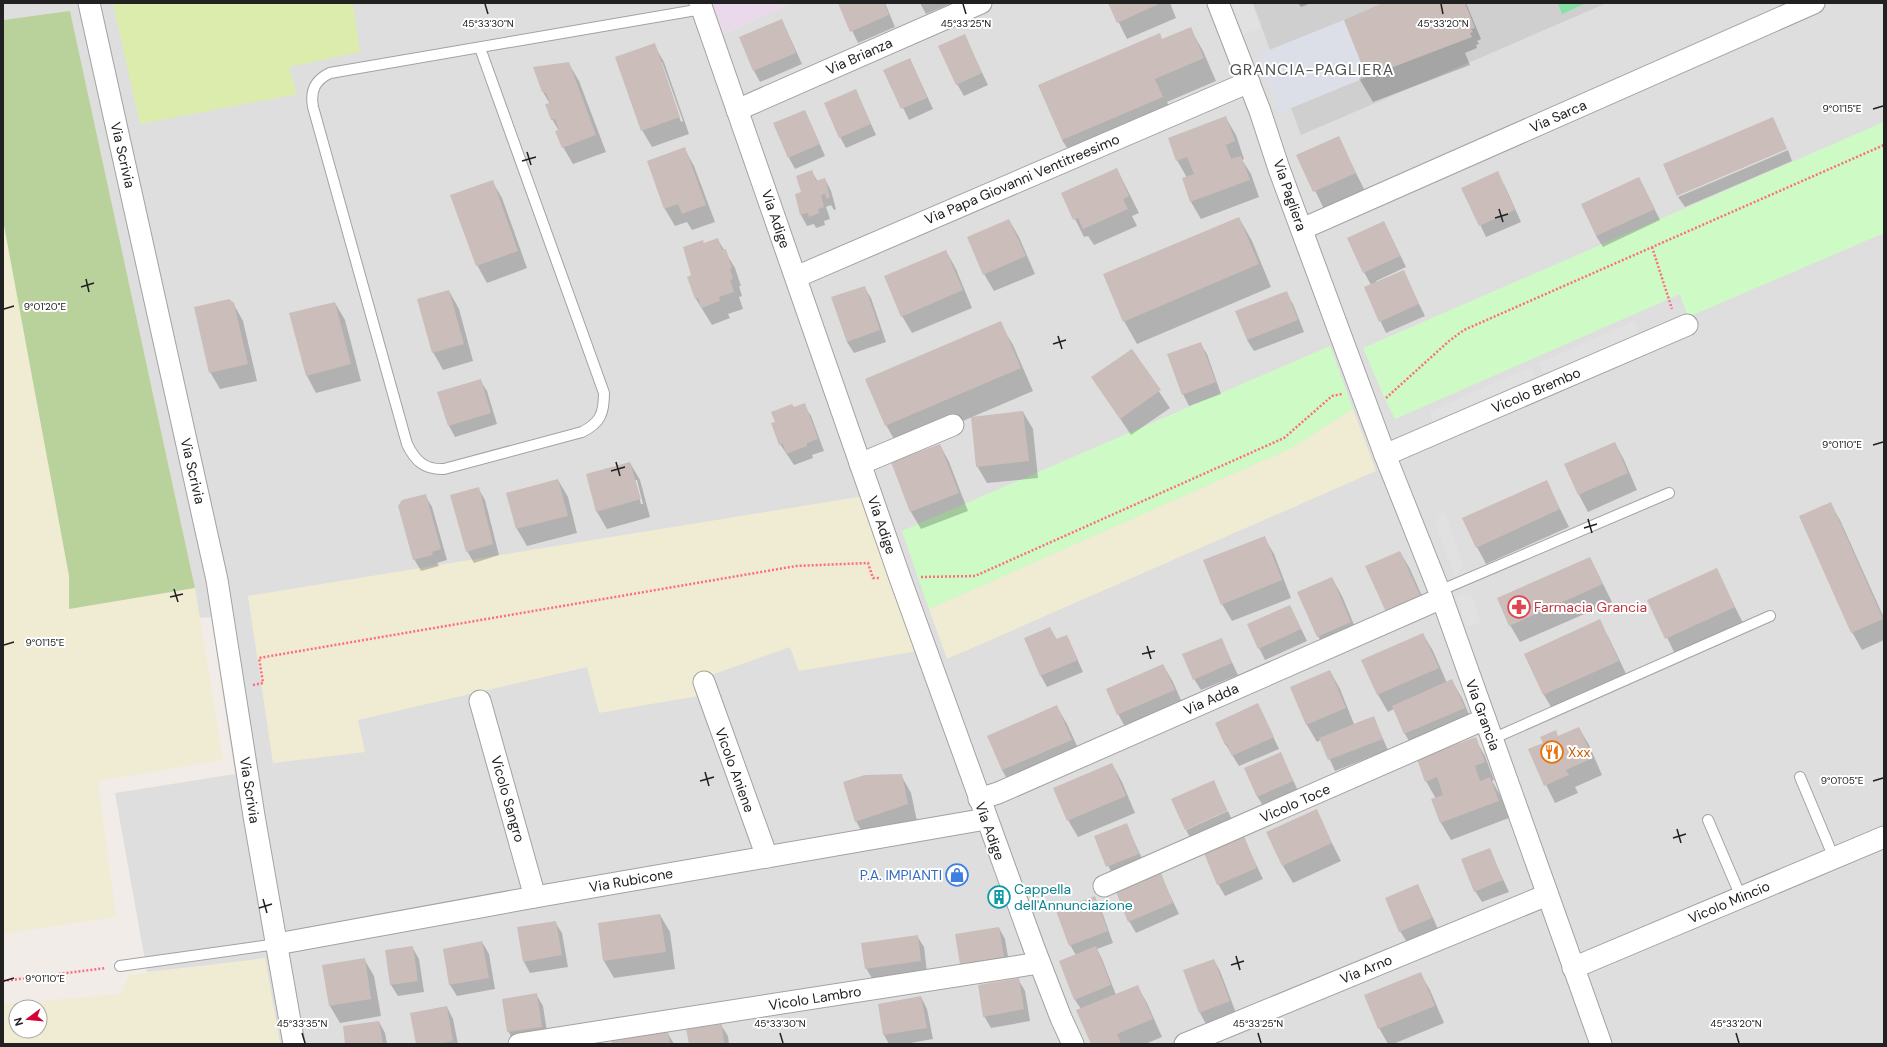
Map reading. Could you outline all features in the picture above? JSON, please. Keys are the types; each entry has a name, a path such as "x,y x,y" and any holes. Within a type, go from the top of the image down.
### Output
{"street":[{"name":"Via Scrivia","path":"89,3 217,580 254,816 294,1044"},
{"name":"Via Brianza","path":"737,110 981,3"},
{"name":"Via Pagliera","path":"1218,3 1249,82 1302,229 1353,390"},
{"name":"Via Sarca","path":"1302,229 1814,3"},
{"name":"Via Adige","path":"701,6 860,464 979,800 1061,1018 1073,1044"},
{"name":"Via Papa Giovanni Ventitreesimo","path":"796,277 1249,82"},
{"name":"Vicolo Brembo","path":"1385,455 1683,327"},
{"name":"Via Grancia","path":"1353,390 1385,455 1440,594 1601,1044"},
{"path":"860,464 953,425"},
{"name":"Via Adda","path":"979,800 1006,790 1440,594"},
{"name":"Vicolo Aniene","path":"704,682 767,857"},
{"name":"Vicolo Sangro","path":"480,701 535,897"},
{"name":"Vicolo Toce","path":"1104,886 1485,719"},
{"name":"Via Rubicone","path":"277,944 535,897 986,819"},
{"name":"Vicolo Mincio","path":"1574,968 1884,837"},
{"name":"Via Arno","path":"1186,1044 1547,895"},
{"name":"Vicolo Lambro","path":"519,1044 1040,963"}],"lane":[{"path":"480,48 604,393 603,412 599,420 593,426 582,432 444,469 433,470 425,467 417,461 407,444 313,107 312,90 322,77 330,73 480,48 701,6"},
{"path":"1440,594 1669,493"},
{"path":"1492,739 1770,616"},
{"path":"1800,776 1834,858"},
{"path":"1708,820 1741,897"},
{"path":"120,966 277,944"}],"path":[{"path":"1385,399 1449,341 1464,330 1884,145"},
{"path":"1652,247 1683,327"},
{"path":"916,577 975,576 1284,438 1332,396 1353,390"},
{"path":"251,685 262,683 259,658 796,566 868,563 874,578 884,578"},
{"path":"3,982 120,966"}],"shaded area":[{"path":"3,3 697,3 1071,1044 280,1044 265,959 147,972 115,793 235,774 211,617 199,618 195,588 70,12 3,20"},
{"path":"704,3 791,3 716,37"},
{"path":"791,3 1215,3 1597,1044 1076,1044 716,37"},
{"path":"1224,3 1884,3 1884,1044 1605,1044"},
{"path":"1232,3 1251,3 1261,28 1243,34"},
{"path":"1253,3 1607,3 1301,135 1291,108 1359,80 1344,20 1270,50"},
{"path":"1344,20 1364,70 1359,80 1279,113 1257,55"},
{"path":"3,220 69,576 69,609 195,588 223,760 98,781 116,917 3,934"},
{"path":"1634,321 1640,335 1546,377 1539,363"},
{"path":"1531,367 1537,380 1435,425 1429,412"},
{"path":"1353,409 1376,471 947,659 929,609 1289,449"},
{"path":"864,496 918,651 799,671 790,647 694,681 698,696 599,713 587,667 358,720 365,752 273,763 248,596"},
{"path":"1444,510 1463,566 1455,577 1435,523"},
{"path":"1470,592 1481,622 1467,627 1456,597"},
{"path":"265,958 280,1044 3,1044 3,1004 8,1004 8,1039 48,1039 48,1000 121,994 129,975"}],"green space":[{"path":"113,3 353,3 360,52 289,67 297,94 140,124"},
{"path":"1558,3 1586,3 1562,14"},
{"path":"70,11 195,588 69,609 69,576 3,220 3,20"},
{"path":"1884,122 1884,233 1688,317 1680,294 1395,419 1363,348"},
{"path":"1330,346 1353,409 1289,449 929,609 902,531"}],"building":[{"path":"838,3 884,3 889,15 850,32"},
{"path":"1108,3 1161,3 1117,23"},
{"path":"1383,3 1465,3 1475,28 1471,29 1473,32 1470,33 1472,37 1359,80 1364,70 1344,20"},
{"path":"782,19 796,53 753,71 739,37"},
{"path":"1191,27 1204,58 1155,79 1163,97 1062,140 1038,85 1160,33 1162,39"},
{"path":"965,34 982,73 956,85 938,46"},
{"path":"655,43 680,117 641,131 615,57"},
{"path":"910,58 927,98 901,109 883,70"},
{"path":"569,62 596,135 562,148 555,131 559,130 555,119 551,120 545,104 550,103 546,93 542,92 533,67"},
{"path":"856,89 871,124 839,138 824,103"},
{"path":"805,110 820,144 788,158 773,123"},
{"path":"1226,116 1235,141 1226,145 1231,159 1241,156 1250,180 1190,202 1182,178 1194,174 1187,157 1176,161 1168,138"},
{"path":"1773,117 1787,149 1677,196 1663,164"},
{"path":"1339,136 1356,173 1313,192 1296,155"},
{"path":"685,147 706,205 682,214 678,204 664,209 647,161"},
{"path":"1117,168 1129,196 1123,199 1128,209 1083,229 1078,218 1073,220 1061,193"},
{"path":"812,170 816,181 825,178 830,197 826,199 825,194 821,195 824,207 818,209 819,213 809,217 808,213 800,215 795,194 801,192 796,176"},
{"path":"1498,171 1515,210 1479,226 1461,188"},
{"path":"1639,177 1655,209 1596,236 1581,204"},
{"path":"493,180 518,251 476,266 450,195"},
{"path":"1239,217 1259,264 1123,322 1103,274"},
{"path":"1009,219 1026,256 983,275 967,237"},
{"path":"1384,221 1400,256 1363,273 1347,238"},
{"path":"718,238 722,250 726,249 732,268 730,269 733,279 730,280 734,292 719,297 720,301 701,308 698,298 695,299 687,277 691,275 683,247 703,240 704,243"},
{"path":"946,250 963,290 901,317 884,276"},
{"path":"1404,270 1419,304 1379,322 1364,287"},
{"path":"865,286 880,330 847,342 831,297"},
{"path":"449,290 464,344 432,353 417,299"},
{"path":"1287,291 1298,320 1247,340 1235,311"},
{"path":"229,299 234,303 248,364 209,373 194,307"},
{"path":"335,302 351,364 306,376 289,313"},
{"path":"1001,321 1021,368 885,426 865,379"},
{"path":"1201,342 1216,382 1182,395 1167,354"},
{"path":"1132,349 1161,390 1120,419 1091,377"},
{"path":"481,379 491,413 448,426 437,392"},
{"path":"805,403 818,439 807,443 807,446 786,454 783,444 779,445 771,423 775,422 771,412 792,404 794,407"},
{"path":"1023,411 1029,461 976,467 971,417"},
{"path":"1615,442 1628,473 1578,495 1564,464"},
{"path":"940,444 959,493 910,512 891,462"},
{"path":"630,462 641,499 596,512 586,474"},
{"path":"558,479 568,516 516,529 506,493"},
{"path":"1547,480 1560,509 1476,548 1462,518"},
{"path":"479,487 493,544 466,552 450,495"},
{"path":"426,494 441,549 432,552 433,555 413,560 398,506 402,500"},
{"path":"1831,502 1883,619 1851,633 1799,516"},
{"path":"1265,536 1282,580 1221,605 1203,560"},
{"path":"1400,551 1421,597 1386,612 1365,566"},
{"path":"1590,557 1603,584 1509,626 1497,598"},
{"path":"1717,568 1735,607 1665,639 1647,600"},
{"path":"1332,577 1351,622 1317,637 1297,592"},
{"path":"1290,605 1301,629 1258,649 1247,624"},
{"path":"1600,619 1619,661 1543,695 1524,654"},
{"path":"1050,627 1056,639 1067,635 1078,660 1040,676 1024,638"},
{"path":"1423,633 1439,668 1377,695 1361,660"},
{"path":"1222,638 1232,663 1193,680 1182,654"},
{"path":"1163,664 1175,690 1117,715 1106,689"},
{"path":"1330,670 1346,708 1306,725 1290,687"},
{"path":"1452,679 1465,708 1404,734 1392,706"},
{"path":"1258,703 1274,737 1232,756 1215,723"},
{"path":"1057,705 1072,740 1002,770 987,736"},
{"path":"1374,716 1383,739 1328,760 1319,738"},
{"path":"1579,727 1593,758 1566,770 1569,775 1544,786 1528,749 1543,743 1540,737 1556,730 1558,736"},
{"path":"1476,737 1485,762 1475,766 1480,781 1490,777 1499,801 1440,823 1431,799 1443,795 1437,777 1425,782 1417,759"},
{"path":"1281,752 1293,781 1257,797 1244,768"},
{"path":"1112,763 1126,796 1067,821 1053,788"},
{"path":"902,774 908,804 855,822 843,782 865,775"},
{"path":"1214,780 1227,811 1185,830 1171,799"},
{"path":"1317,809 1332,843 1282,866 1266,832"},
{"path":"1127,823 1139,854 1106,867 1094,836"},
{"path":"1244,836 1257,868 1217,885 1204,853"},
{"path":"1490,848 1503,880 1474,892 1461,859"},
{"path":"1161,873 1173,903 1128,922 1116,892"},
{"path":"1418,884 1432,918 1399,932 1385,898"},
{"name":"Cappella dell'Annunciazione","path":"1001,890 1005,897 997,902 993,896"},
{"path":"1095,896 1108,931 1069,946 1056,911"},
{"path":"660,914 666,952 603,961 598,923"},
{"path":"556,921 562,955 523,962 517,927"},
{"path":"999,927 1004,957 960,964 955,934"},
{"path":"918,935 921,961 865,969 861,943"},
{"path":"482,941 489,978 449,985 443,949"},
{"path":"413,946 418,981 390,985 385,950"},
{"path":"1096,946 1111,985 1074,1000 1059,961"},
{"path":"365,958 371,999 329,1006 322,965"},
{"path":"1214,959 1230,1001 1199,1013 1183,970"},
{"path":"1421,972 1435,1006 1378,1029 1364,995"},
{"path":"1019,978 1024,1009 983,1017 978,985"},
{"path":"1138,985 1153,1019 1117,1034 1121,1044 1091,1044 1076,1010"},
{"path":"537,993 542,1027 507,1032 502,999"},
{"path":"921,996 927,1028 883,1035 878,1004"},
{"path":"447,1006 453,1041 438,1044 416,1044 410,1013"},
{"path":"379,1021 383,1044 345,1044 343,1026"},
{"path":"722,1024 724,1044 689,1044 686,1029"},
{"path":"668,1031 670,1044 612,1044 611,1040"}],"place":[{"name":"Farmacia Grancia","path":"1519,607"},
{"name":"Xxx","path":"1552,752"},
{"name":"P.A. IMPIANTI","path":"957,875"},
{"name":"Cappella dell'Annunciazione","path":"999,897"}],"district":[{"name":"GRANCIA-PAGLIERA","path":"1312,69"}]}
